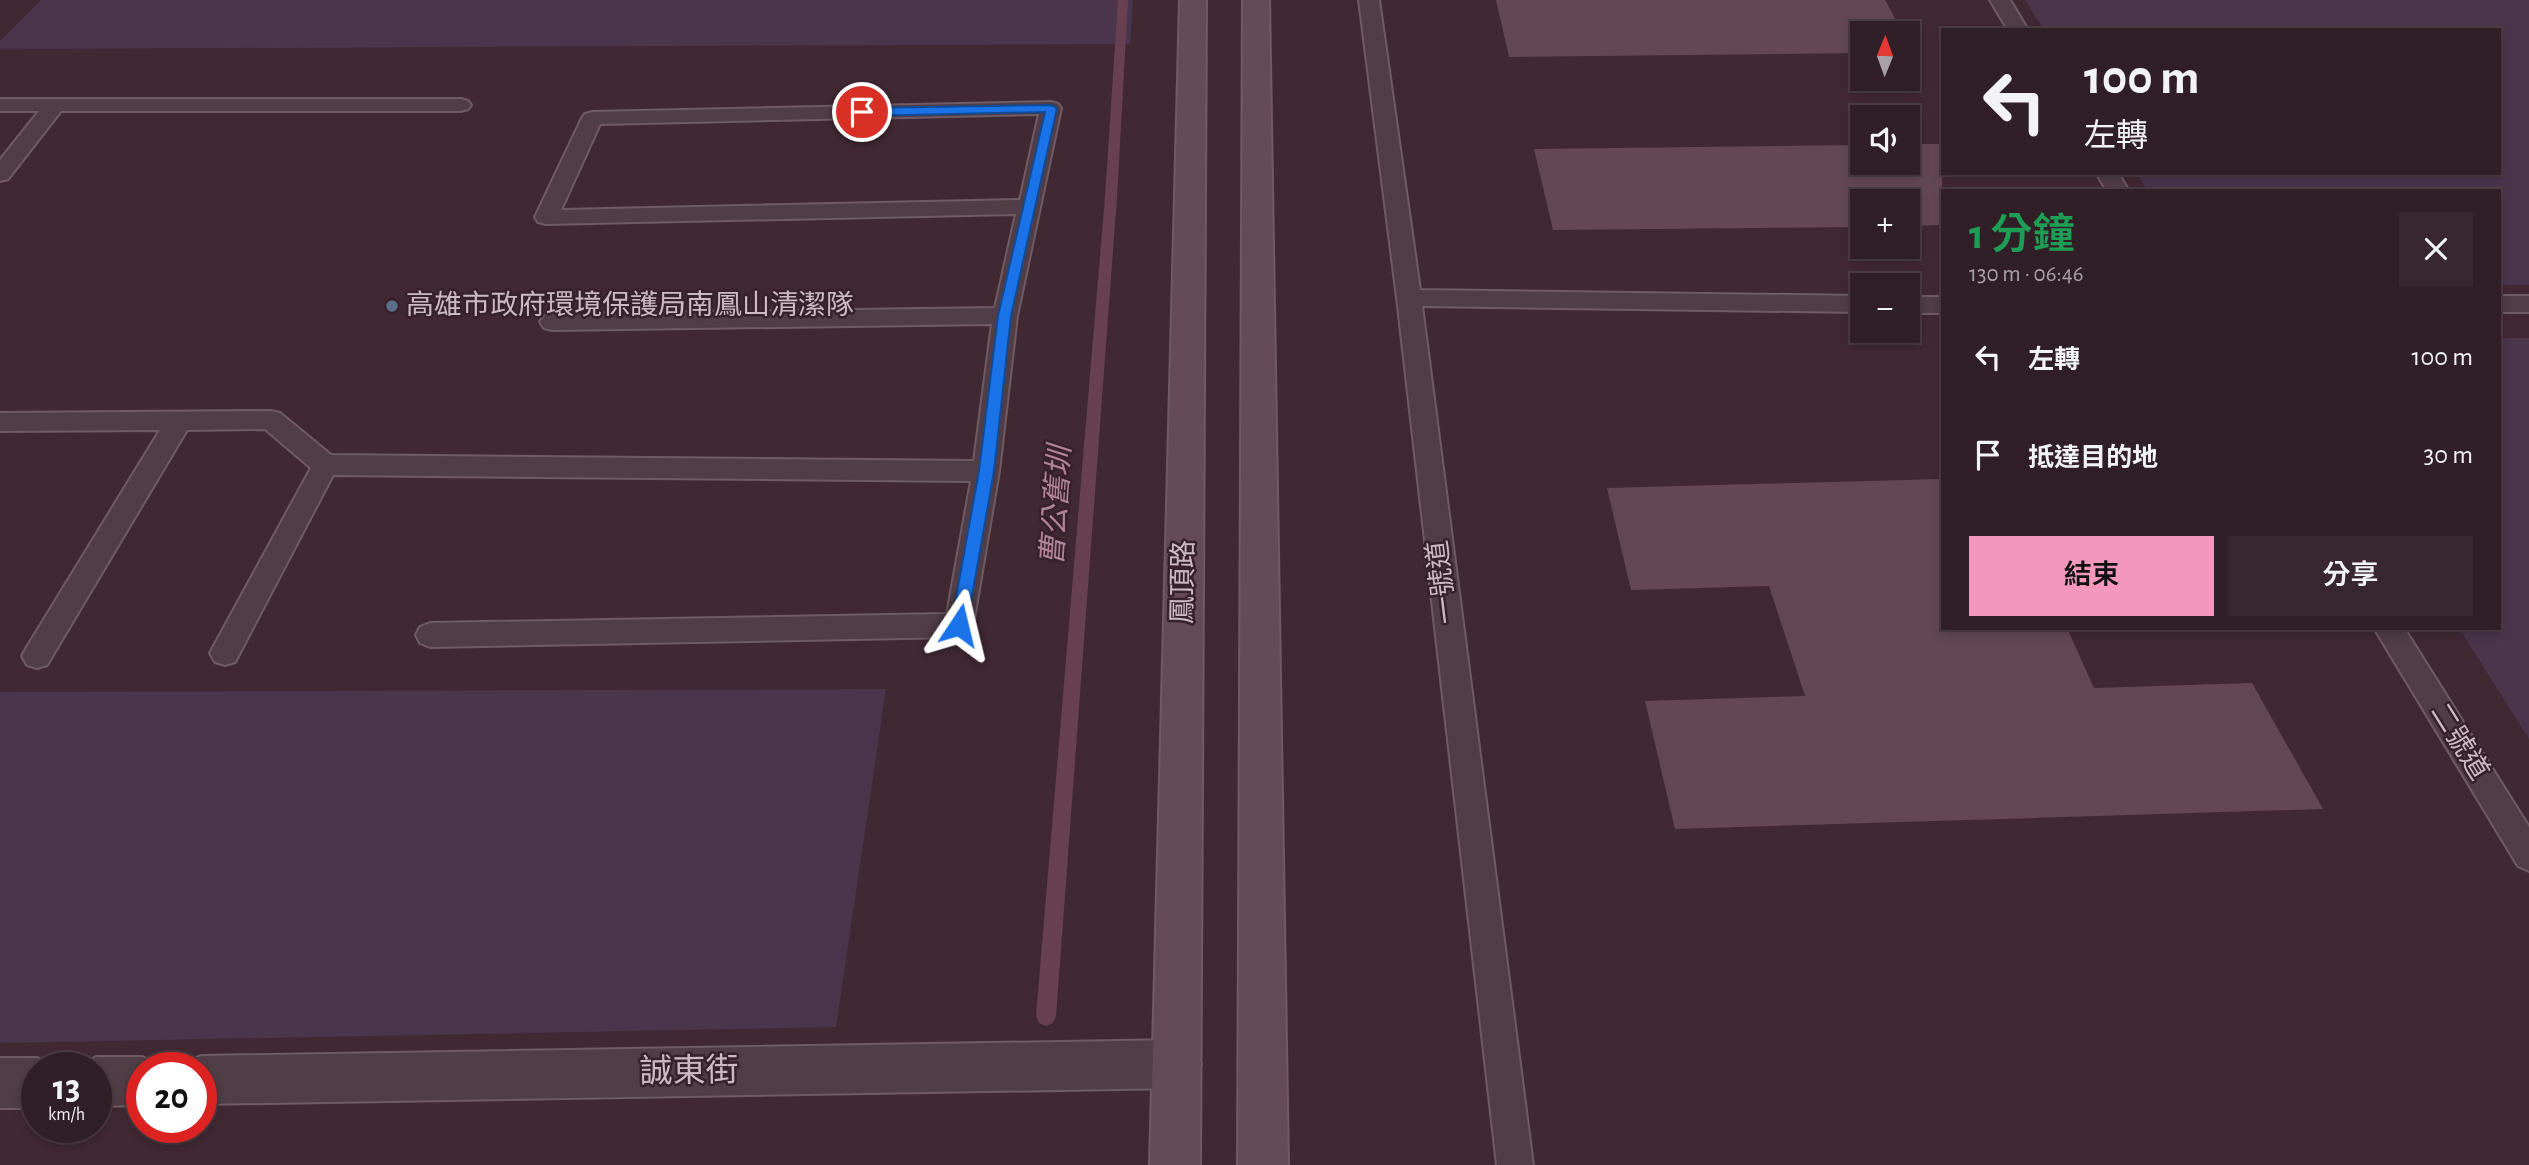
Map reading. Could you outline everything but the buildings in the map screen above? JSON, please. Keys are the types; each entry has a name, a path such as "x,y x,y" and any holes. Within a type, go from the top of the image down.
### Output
{"main road":[{"name":"鳳頂路","path":"1175,1165 1193,0"},
{"path":"1256,0 1263,1165"}],"street":[{"name":"誠東街","path":"217,1080 1177,1064"},
{"path":"0,1083 21,1083"}],"lane":[{"name":"一號道","path":"1369,0 1409,298 1515,1165"},
{"path":"2000,0 2017,28"},
{"path":"0,105 461,105"},
{"path":"0,174 55,105"},
{"path":"430,635 959,625 986,471 1005,316 1051,108 592,118 546,217 1027,207"},
{"path":"1409,298 1850,304"},
{"path":"2501,304 2529,304"},
{"path":"1920,305 1941,305"},
{"path":"552,322 1005,316"},
{"path":"1,424 271,420 325,466 986,471"},
{"path":"37,656 179,421"},
{"path":"225,653 325,466"},
{"name":"二號道","path":"2389,630 2529,856"}],"shaded area":[{"path":"41,0 1133,0 1130,44 0,49 0,41"},
{"path":"2025,0 2529,0 2529,285 2501,285 2501,189 2147,189 2137,175 2501,175 2501,28 2043,28"},
{"path":"2501,338 2529,338 2529,739 2460,630 2501,630"},
{"path":"886,689 836,1027 0,1043 0,692"}],"waterway":[{"name":"曹公舊圳","path":"1046,1016 1111,197 1123,0"}],"place":[{"name":"高雄市政府環境保護局南鳳山清潔隊","path":"392,306"}],"route":[{"path":"862,112 1051,108 1005,316 986,471 959,625"}]}
